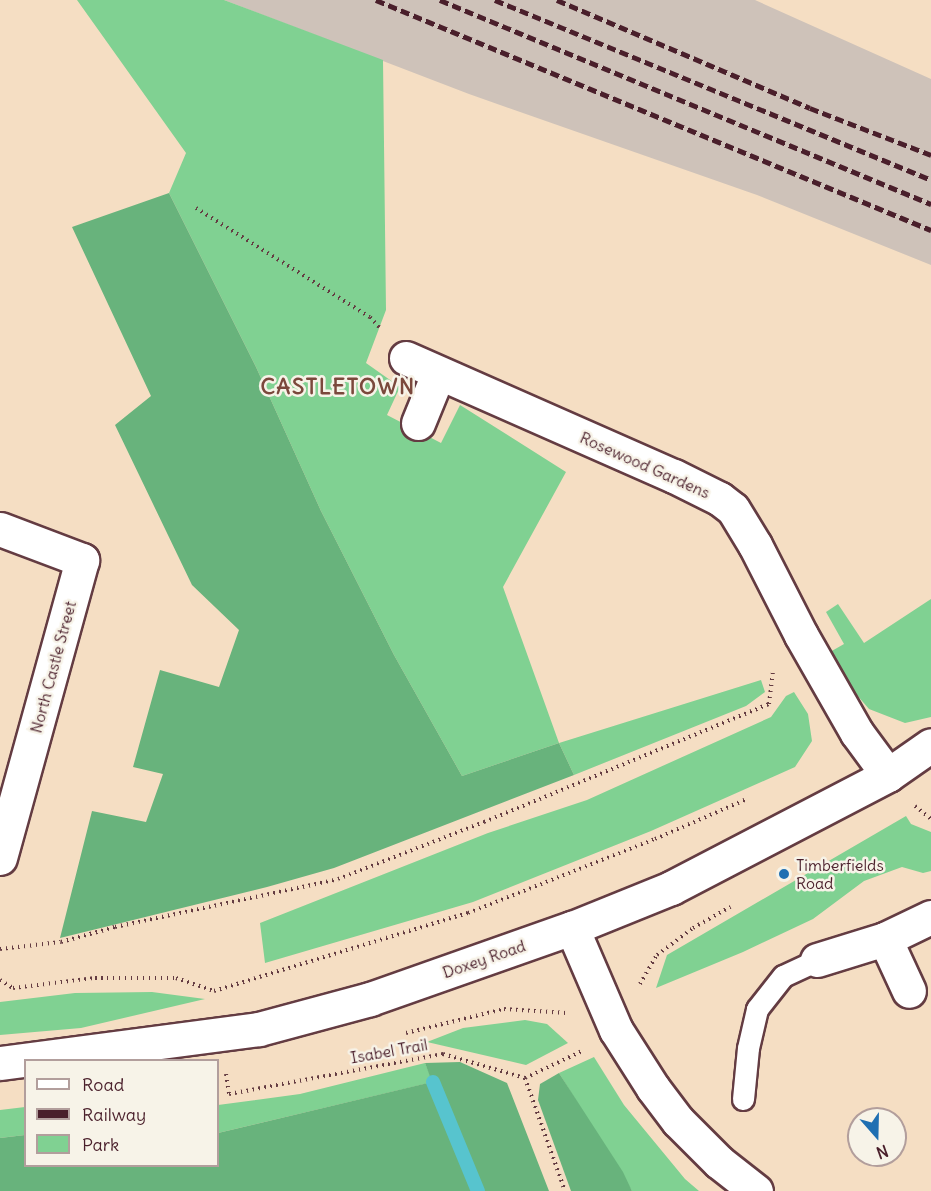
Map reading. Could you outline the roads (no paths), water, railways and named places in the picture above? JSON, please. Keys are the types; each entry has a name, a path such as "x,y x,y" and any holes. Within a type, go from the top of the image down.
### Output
{"street":[{"name":"Rosewood Gardens","path":"406,358 674,476 720,499 733,509 755,545 801,635 856,733 888,775"},
{"path":"418,423 438,374"},
{"name":"North Castle Street","path":"0,529 82,560 0,858"},
{"name":"Doxey Road","path":"30,1059 259,1029 370,999 572,928 671,888 888,775 931,745"},
{"path":"817,960 885,939 931,917"},
{"path":"572,928 616,1030 653,1088 678,1121 719,1162 756,1191"},
{"path":"885,939 909,991"},
{"name":"Doxey Road","path":"0,1063 24,1060"}],"lane":[{"path":"743,1099 748,1048 757,1009 783,976 817,960"}],"waterway":[{"path":"433,1082 478,1191"}],"railway":[{"path":"376,0 931,230"},
{"path":"440,0 931,204"},
{"path":"495,0 931,180"},
{"path":"557,0 810,108 931,155"}],"place":[{"name":"Timberfields Road","path":"784,874"}],"district":[{"name":"CASTLETOWN","path":"338,387"}]}
